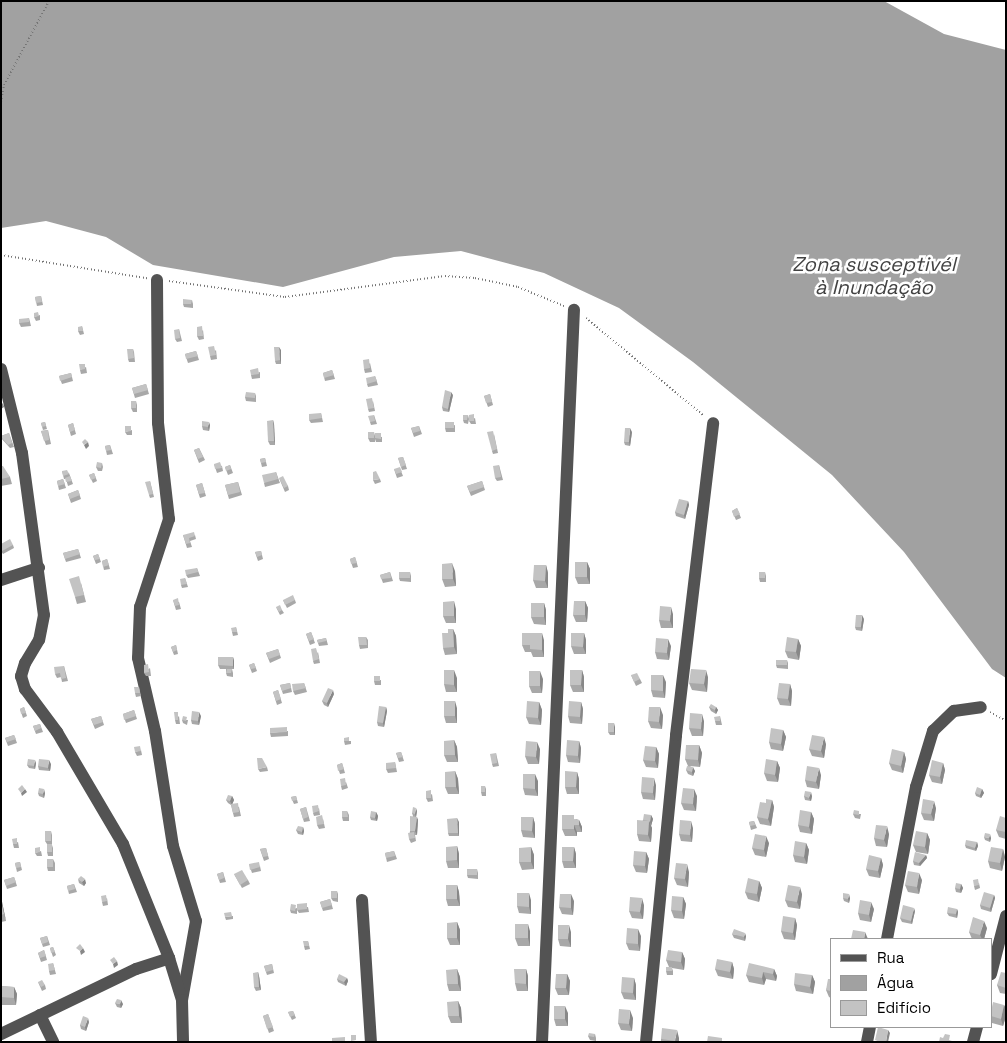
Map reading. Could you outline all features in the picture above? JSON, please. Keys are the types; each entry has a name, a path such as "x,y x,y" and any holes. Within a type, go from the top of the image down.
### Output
{"lane":[{"path":"157,280 158,423 169,519 140,607 138,658 155,731 172,846 196,921 182,1000 184,1042"},
{"path":"542,1042 574,310"},
{"path":"1,369 22,453 44,615 39,640 25,663 21,676 25,689 57,732 122,844 170,958 182,1000"},
{"path":"646,1042 676,735 713,423"},
{"path":"1,580 39,568"},
{"path":"886,938 916,787 933,731 954,710 981,707"},
{"path":"362,900 371,1042"},
{"path":"992,970 1006,916"},
{"path":"1,1034 136,969 170,958"},
{"path":"40,1015 53,1042"},
{"path":"867,1042 870,1028"},
{"path":"973,1042 977,1028"}],"path":[{"path":"1,102 4,85 49,1"},
{"path":"1,255 157,280 285,297 445,276 475,278 518,287 574,310 601,327 713,423"},
{"path":"981,707 1006,721"}],"water":[{"name":"Zona susceptivél à Inundação","path":"1,1 884,1 944,34 1006,50 1006,678 992,669 904,552 832,475 693,362 619,308 544,273 461,251 394,257 283,287 153,265 106,237 46,221 1,228"}],"building":[{"path":"41,296 42,302 36,303 35,297"},
{"path":"183,299 192,300 191,304 183,304"},
{"path":"38,312 39,316 34,317 34,313"},
{"path":"29,318 29,322 19,323 19,319"},
{"path":"82,326 83,331 78,331 78,327"},
{"path":"202,326 203,336 197,336 197,327"},
{"path":"179,329 180,338 175,339 174,330"},
{"path":"214,346 216,355 210,356 208,347"},
{"path":"274,347 279,347 280,360 275,361"},
{"path":"127,349 133,349 134,358 128,359"},
{"path":"196,351 198,356 186,359 185,354"},
{"path":"369,359 370,368 364,369 363,360"},
{"path":"79,364 85,364 85,369 80,370"},
{"path":"258,368 259,374 251,375 250,370"},
{"path":"332,370 334,375 324,378 323,373"},
{"path":"71,373 72,377 60,381 59,376"},
{"path":"375,376 377,381 367,384 366,378"},
{"path":"146,384 148,390 134,394 132,388"},
{"path":"445,390 451,392 448,409 442,407"},
{"path":"246,392 255,393 255,398 245,397"},
{"path":"490,394 492,402 486,403 484,396"},
{"path":"372,398 374,408 368,409 366,399"},
{"path":"131,401 136,401 136,408 131,408"},
{"path":"321,413 322,418 309,420 309,414"},
{"path":"474,414 474,421 469,421 469,415"},
{"path":"374,415 375,421 370,422 368,416"},
{"path":"463,415 468,415 467,420 463,420"},
{"path":"273,420 274,441 268,441 267,421"},
{"path":"202,421 209,422 208,427 202,426"},
{"path":"45,422 46,426 42,427 41,423"},
{"path":"445,422 454,422 454,428 445,428"},
{"path":"73,423 75,430 70,432 68,425"},
{"path":"125,426 131,426 131,431 125,432"},
{"path":"419,426 420,431 413,433 411,428"},
{"path":"625,428 630,428 629,442 624,442"},
{"path":"48,430 49,440 44,441 41,431"},
{"path":"493,431 497,449 492,451 487,432"},
{"path":"368,432 374,432 374,438 368,438"},
{"path":"9,433 12,443 8,445 1,436"},
{"path":"375,433 381,433 381,439 375,438"},
{"path":"85,439 88,442 84,445 82,442"},
{"path":"110,445 111,450 106,451 105,446"},
{"path":"199,448 203,457 198,459 194,450"},
{"path":"403,457 406,465 401,467 398,458"},
{"path":"265,458 266,462 261,463 260,459"},
{"path":"97,462 102,463 101,468 96,467"},
{"path":"220,462 222,468 215,469 214,464"},
{"path":"230,465 231,469 226,471 225,467"},
{"path":"499,465 501,477 495,478 493,466"},
{"path":"1,466 3,466 10,477 1,479"},
{"path":"400,467 402,472 396,474 394,469"},
{"path":"67,470 69,474 63,476 62,471"},
{"path":"376,471 380,479 373,480 373,472"},
{"path":"276,472 278,479 264,483 262,475"},
{"path":"94,473 96,478 91,480 89,475"},
{"path":"70,476 72,481 66,482 65,478"},
{"path":"283,476 288,486 284,488 279,478"},
{"path":"63,479 65,484 58,486 57,481"},
{"path":"150,481 153,494 149,495 145,482"},
{"path":"482,481 484,487 470,492 467,486"},
{"path":"238,482 240,492 228,495 225,485"},
{"path":"202,483 205,493 199,494 196,485"},
{"path":"78,490 80,495 70,499 68,494"},
{"path":"679,499 688,501 684,515 675,512"},
{"path":"737,508 740,514 734,517 732,511"},
{"path":"194,532 195,536 189,538 190,543 186,544 183,535"},
{"path":"10,539 13,545 2,551 1,544"},
{"path":"78,549 80,554 65,559 63,553"},
{"path":"261,551 262,555 257,557 255,552"},
{"path":"98,554 100,559 95,560 93,556"},
{"path":"355,557 357,563 351,564 350,559"},
{"path":"107,559 109,565 103,567 102,561"},
{"path":"575,562 587,562 587,577 575,577"},
{"path":"452,563 453,579 442,579 442,564"},
{"path":"534,565 546,565 545,581 533,580"},
{"path":"197,568 198,572 186,575 185,570"},
{"path":"390,572 391,578 381,579 380,575"},
{"path":"399,572 410,572 410,578 399,578"},
{"path":"759,572 765,572 765,578 759,578"},
{"path":"79,576 84,595 75,597 69,579"},
{"path":"185,578 187,584 181,585 180,579"},
{"path":"293,595 295,600 285,605 283,600"},
{"path":"178,598 179,605 175,606 173,600"},
{"path":"454,601 454,616 443,616 443,602"},
{"path":"574,601 585,601 585,615 573,615"},
{"path":"531,603 544,603 544,617 531,617"},
{"path":"280,605 282,610 279,612 276,607"},
{"path":"660,606 671,607 670,621 659,620"},
{"path":"856,615 862,615 861,627 855,627"},
{"path":"236,627 237,632 232,632 231,628"},
{"path":"448,629 453,629 454,647 443,648 442,633 448,633"},
{"path":"311,632 314,639 309,641 306,634"},
{"path":"522,633 542,633 542,650 530,649 530,645 522,645"},
{"path":"571,633 584,633 583,647 571,646"},
{"path":"358,637 366,637 367,645 359,645"},
{"path":"787,637 798,639 796,652 785,651"},
{"path":"326,638 326,641 318,643 317,640"},
{"path":"656,638 668,639 667,653 655,652"},
{"path":"176,645 177,650 173,652 171,647"},
{"path":"316,648 319,659 313,661 311,649"},
{"path":"278,649 280,655 269,659 266,653"},
{"path":"218,657 233,657 233,666 218,665"},
{"path":"776,660 787,660 787,665 776,665"},
{"path":"254,663 256,668 251,669 249,665"},
{"path":"148,664 149,672 144,673 144,665"},
{"path":"64,666 66,678 61,679 60,673 55,674 54,667"},
{"path":"227,669 232,669 231,673 226,673"},
{"path":"691,669 706,670 704,684 689,683"},
{"path":"444,670 454,670 454,685 444,684"},
{"path":"570,670 582,670 581,685 570,685"},
{"path":"529,671 540,671 540,686 529,686"},
{"path":"637,673 640,679 634,682 631,675"},
{"path":"651,675 663,675 663,691 651,690"},
{"path":"374,676 380,676 380,681 374,681"},
{"path":"290,683 291,688 282,691 280,685"},
{"path":"304,683 306,688 293,691 292,684"},
{"path":"779,683 790,684 788,699 777,698"},
{"path":"134,687 139,687 140,693 135,693"},
{"path":"328,688 333,690 327,703 322,701"},
{"path":"278,690 281,699 276,701 273,692"},
{"path":"444,701 455,701 455,716 444,716"},
{"path":"527,701 539,702 538,718 526,717"},
{"path":"569,701 581,702 580,717 568,716"},
{"path":"711,704 716,707 715,710 709,707"},
{"path":"379,706 386,707 383,723 377,722"},
{"path":"24,707 26,713 21,714 20,709"},
{"path":"649,707 660,707 659,722 648,721"},
{"path":"134,710 136,716 124,720 123,714"},
{"path":"192,711 199,712 198,721 191,720"},
{"path":"174,712 178,712 178,720 175,720"},
{"path":"690,713 702,714 701,729 689,728"},
{"path":"101,716 103,722 94,725 91,719"},
{"path":"183,716 187,717 186,721 182,720"},
{"path":"720,716 720,721 715,721 714,717"},
{"path":"608,723 614,723 614,732 608,732"},
{"path":"40,724 41,728 35,731 33,726"},
{"path":"287,727 287,732 270,733 270,728"},
{"path":"771,728 783,730 781,744 769,742"},
{"path":"14,735 16,739 7,742 5,738"},
{"path":"812,735 824,737 821,751 809,749"},
{"path":"349,737 349,741 344,741 344,738"},
{"path":"454,740 455,755 444,755 444,741"},
{"path":"567,740 579,741 578,756 566,755"},
{"path":"526,741 537,742 536,757 525,756"},
{"path":"686,745 699,745 698,760 685,759"},
{"path":"140,746 141,751 135,752 134,747"},
{"path":"645,746 656,747 655,761 643,760"},
{"path":"892,749 904,752 901,766 889,763"},
{"path":"401,752 403,757 398,758 396,753"},
{"path":"496,753 497,763 492,764 490,754"},
{"path":"257,758 262,758 267,767 258,769"},
{"path":"28,759 35,760 34,766 27,765"},
{"path":"39,759 49,760 48,768 38,766"},
{"path":"766,759 777,761 775,775 764,773"},
{"path":"932,760 943,763 940,777 929,775"},
{"path":"395,762 396,768 386,769 386,763"},
{"path":"342,763 344,769 338,771 337,765"},
{"path":"687,766 693,767 692,772 686,770"},
{"path":"807,766 819,768 816,782 805,780"},
{"path":"455,771 456,787 445,787 445,772"},
{"path":"565,771 577,772 576,787 565,787"},
{"path":"523,774 535,774 535,789 523,788"},
{"path":"642,777 654,778 653,793 641,792"},
{"path":"345,778 346,785 341,786 340,779"},
{"path":"22,785 25,789 21,793 18,789"},
{"path":"481,786 485,786 485,792 481,792"},
{"path":"977,787 982,789 980,795 975,793"},
{"path":"39,788 44,789 43,794 38,793"},
{"path":"683,788 694,789 693,804 681,803"},
{"path":"431,790 431,798 426,798 426,791"},
{"path":"805,791 811,792 809,798 804,796"},
{"path":"228,795 232,796 230,801 226,800"},
{"path":"296,796 297,800 292,801 291,797"},
{"path":"766,799 772,800 768,819 757,817 760,802 766,803"},
{"path":"923,799 934,801 931,814 921,813"},
{"path":"238,803 239,812 233,813 231,804"},
{"path":"318,805 319,811 313,813 312,806"},
{"path":"306,807 308,817 303,819 300,809"},
{"path":"413,807 416,808 415,814 412,813"},
{"path":"800,810 811,812 809,827 798,825"},
{"path":"854,810 859,811 859,815 853,814"},
{"path":"342,811 347,811 348,817 342,817"},
{"path":"371,811 376,812 375,818 370,817"},
{"path":"644,814 651,815 650,822 643,820"},
{"path":"322,815 324,824 317,825 316,817"},
{"path":"562,815 574,815 574,819 579,820 579,825 574,825 574,829 562,829"},
{"path":"410,816 417,817 415,831 410,831"},
{"path":"1000,816 1006,818 1006,832 996,830"},
{"path":"521,817 533,817 532,831 521,830"},
{"path":"457,818 458,833 448,833 447,819"},
{"path":"637,820 649,821 648,835 637,834"},
{"path":"680,820 691,821 690,835 679,834"},
{"path":"754,821 755,825 750,826 749,822"},
{"path":"876,825 887,826 884,840 874,838"},
{"path":"298,826 303,827 302,832 296,830"},
{"path":"45,831 51,831 51,841 45,841"},
{"path":"916,831 927,833 925,847 913,845"},
{"path":"414,832 415,838 409,839 408,833"},
{"path":"985,833 990,834 989,838 984,837"},
{"path":"755,834 766,836 764,850 752,848"},
{"path":"17,838 17,844 13,844 12,839"},
{"path":"966,840 977,842 975,848 965,845"},
{"path":"795,841 806,843 804,857 793,855"},
{"path":"47,844 52,844 52,852 47,852"},
{"path":"457,846 457,860 446,861 446,847"},
{"path":"40,847 40,852 35,853 35,848"},
{"path":"531,847 531,862 519,862 519,848"},
{"path":"562,847 574,847 573,861 562,861"},
{"path":"991,847 1003,849 1000,863 988,861"},
{"path":"266,848 268,856 263,857 260,849"},
{"path":"394,851 395,856 386,858 385,853"},
{"path":"634,851 646,852 645,866 633,865"},
{"path":"915,852 926,855 919,863 913,861"},
{"path":"869,855 881,858 878,871 866,869"},
{"path":"47,859 53,859 53,867 47,867"},
{"path":"20,862 21,867 16,868 15,863"},
{"path":"259,862 260,867 250,870 249,864"},
{"path":"676,863 687,864 685,879 674,878"},
{"path":"467,869 477,869 477,875 467,875"},
{"path":"242,870 248,880 240,885 234,874"},
{"path":"908,871 919,873 917,887 905,885"},
{"path":"223,872 224,878 219,880 217,874"},
{"path":"81,876 85,879 82,882 78,879"},
{"path":"14,877 16,882 6,886 4,880"},
{"path":"748,878 759,881 757,894 745,892"},
{"path":"978,879 979,885 974,886 973,880"},
{"path":"956,883 961,884 960,889 955,888"},
{"path":"74,884 75,889 68,891 67,886"},
{"path":"446,885 457,885 457,899 446,899"},
{"path":"788,885 800,887 797,902 785,900"},
{"path":"331,891 337,891 337,898 331,898"},
{"path":"984,892 994,895 990,908 980,905"},
{"path":"517,893 529,893 529,907 517,906"},
{"path":"843,893 849,894 848,899 843,898"},
{"path":"560,894 571,894 571,908 559,907"},
{"path":"106,895 107,901 102,902 101,896"},
{"path":"672,896 683,897 682,911 671,910"},
{"path":"630,897 642,898 640,912 629,911"},
{"path":"330,899 332,905 322,908 320,902"},
{"path":"860,900 871,902 869,915 858,913"},
{"path":"1,902 4,914 1,915"},
{"path":"307,903 307,909 297,910 297,904"},
{"path":"291,904 296,905 295,911 290,910"},
{"path":"903,905 914,908 911,921 900,918"},
{"path":"948,907 957,909 956,914 947,913"},
{"path":"231,912 232,916 225,917 224,913"},
{"path":"783,916 795,918 793,933 781,931"},
{"path":"973,917 984,921 980,935 969,932"},
{"path":"457,922 457,938 447,938 447,923"},
{"path":"515,924 528,924 528,938 515,938"},
{"path":"558,925 569,925 568,939 558,939"},
{"path":"627,928 638,929 638,944 626,943"},
{"path":"734,929 745,933 744,937 732,934"},
{"path":"853,930 865,932 864,938 851,938"},
{"path":"47,936 48,942 42,944 40,938"},
{"path":"303,941 308,941 309,946 304,946"},
{"path":"80,944 83,948 80,951 76,948"},
{"path":"53,947 55,952 51,953 50,948"},
{"path":"44,950 46,956 40,958 38,953"},
{"path":"668,950 682,952 681,962 666,960"},
{"path":"114,957 117,961 113,964 110,960"},
{"path":"717,959 732,962 730,972 715,969"},
{"path":"53,963 55,970 49,971 48,964"},
{"path":"749,963 774,969 773,974 763,972 762,978 746,975"},
{"path":"272,964 273,970 266,972 264,966"},
{"path":"666,967 672,967 672,971 666,971"},
{"path":"457,969 458,984 447,984 446,970"},
{"path":"514,969 526,969 526,984 515,983"},
{"path":"258,972 259,987 254,987 253,973"},
{"path":"1001,972 1006,973 1006,988 997,985"},
{"path":"795,973 812,975 810,987 794,984"},
{"path":"339,974 347,978 344,982 337,979"},
{"path":"556,974 567,974 566,988 555,988"},
{"path":"622,977 634,978 633,993 621,992"},
{"path":"828,979 830,979 830,991 826,990"},
{"path":"42,980 45,985 41,987 38,982"},
{"path":"1,986 14,987 14,998 1,997"},
{"path":"117,999 121,1000 120,1004 115,1003"},
{"path":"458,1001 459,1016 448,1016 447,1002"},
{"path":"993,1002 1004,1005 1001,1019 992,1016"},
{"path":"554,1006 565,1006 565,1019 554,1019"},
{"path":"619,1009 630,1010 629,1024 618,1023"},
{"path":"293,1011 295,1015 290,1017 288,1012"},
{"path":"268,1014 273,1027 267,1029 263,1016"},
{"path":"83,1016 88,1018 85,1027 80,1025"},
{"path":"662,1028 677,1030 675,1041 661,1039"},
{"path":"878,1028 888,1030 886,1042 875,1040"},
{"path":"589,1033 595,1034 594,1037 588,1036"},
{"path":"945,1034 950,1035 949,1040 952,1042 939,1042 940,1037 943,1038"},
{"path":"351,1035 356,1035 356,1040 351,1041"},
{"path":"708,1036 722,1038 722,1042 707,1042"},
{"path":"345,1037 345,1042 332,1042 332,1038"}]}
